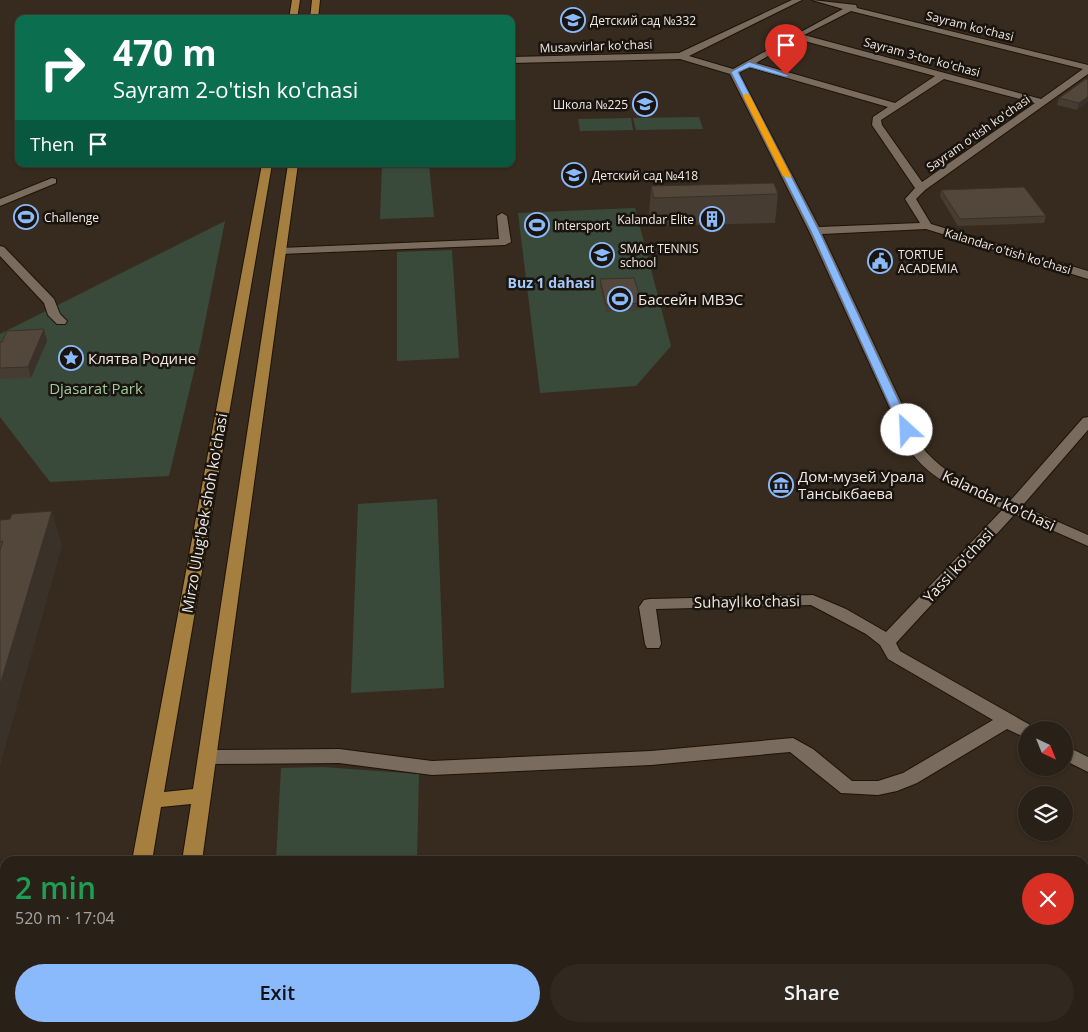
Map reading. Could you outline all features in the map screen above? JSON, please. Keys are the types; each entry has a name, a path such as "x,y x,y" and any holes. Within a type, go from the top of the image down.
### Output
{"main road":[{"path":"294,15 296,0"},
{"path":"314,15 316,0"},
{"name":"Mirzo Ulug'bek shoh ko'chasi","path":"143,856 266,167"},
{"path":"193,856 293,167"},
{"path":"153,800 201,796"}],"street":[{"path":"681,56 798,0"},
{"name":"Sayram ko'chasi","path":"816,0 852,7"},
{"name":"Sayram ko'chasi","path":"827,0 1085,66"},
{"path":"681,56 734,72 796,36 852,7"},
{"name":"Sayram 3-tor ko'chasi","path":"796,36 1042,102"},
{"name":"Musavvirlar ko'chasi","path":"515,60 681,56"},
{"path":"749,64 896,106"},
{"name":"Sayram o'tish ko'chasi","path":"927,226 910,199 922,188 1042,102 1085,66"},
{"name":"Kalandar ko'chasi","path":"734,72 815,231 915,448 927,464 945,478 1013,506 1088,541"},
{"path":"922,188 876,123 878,118 942,76"},
{"path":"0,203 52,181"},
{"path":"280,251 505,242 502,216"},
{"name":"Kalandar o'tish ko'chasi","path":"815,231 927,226 1088,275"},
{"path":"0,248 50,302 54,315 61,321"},
{"name":"Yassi ko'chasi","path":"887,642 1013,506 1088,421"},
{"name":"Suhayl ko'chasi","path":"653,644 648,606 650,604 812,600 824,604 887,642 894,655 1018,727"},
{"path":"207,757 339,756 432,768 642,758 793,745 807,754 842,784 855,789 897,784 1006,721"},
{"path":"1073,757 1088,765"}],"green space":[{"path":"699,117 703,129 636,130 633,118"},
{"path":"631,118 633,130 580,131 578,119"},
{"path":"382,167 429,167 434,217 380,219"},
{"path":"635,208 671,346 636,386 540,393 518,213"},
{"name":"Djasarat Park","path":"225,221 201,342 169,476 50,482 0,417 0,334"},
{"path":"452,250 459,358 397,361 397,252"},
{"path":"437,499 444,688 351,693 358,504"},
{"path":"323,767 419,774 417,856 276,856 281,768"}],"building":[{"path":"1088,79 1088,97 1079,103 1059,98"},
{"path":"774,183 778,194 654,198 651,186"},
{"path":"1024,187 1046,216 960,219 941,190"},
{"name":"Бассейн МВЭС","path":"634,278 642,303 606,305 600,279"},
{"path":"44,329 28,367 0,368 0,342 2,342 7,331"},
{"path":"52,511 0,685 0,550 3,541 0,542 0,520 10,519 12,514"}],"slow traffic":[{"path":"746,96 787,176"}],"place":[{"name":"Детский сад №332","path":"573,20"},
{"name":"Школа №225","path":"645,104"},
{"name":"Детский сад №418","path":"574,175"},
{"name":"Challenge","path":"26,217"},
{"name":"Kalandar Elite","path":"712,219"},
{"name":"Intersport","path":"537,225"},
{"name":"SMArt TENNIS school","path":"602,255"},
{"name":"TORTUE ACADEMIA","path":"880,261"},
{"name":"Бассейн МВЭС","path":"620,299"},
{"name":"Клятва Родине","path":"71,358"},
{"name":"Дом-музей Урала Тансыкбаева","path":"781,485"}],"district":[{"name":"Buz 1 dahasi","path":"551,282"}],"route":[{"path":"786,75 749,64 734,72 815,231 907,430"}]}
